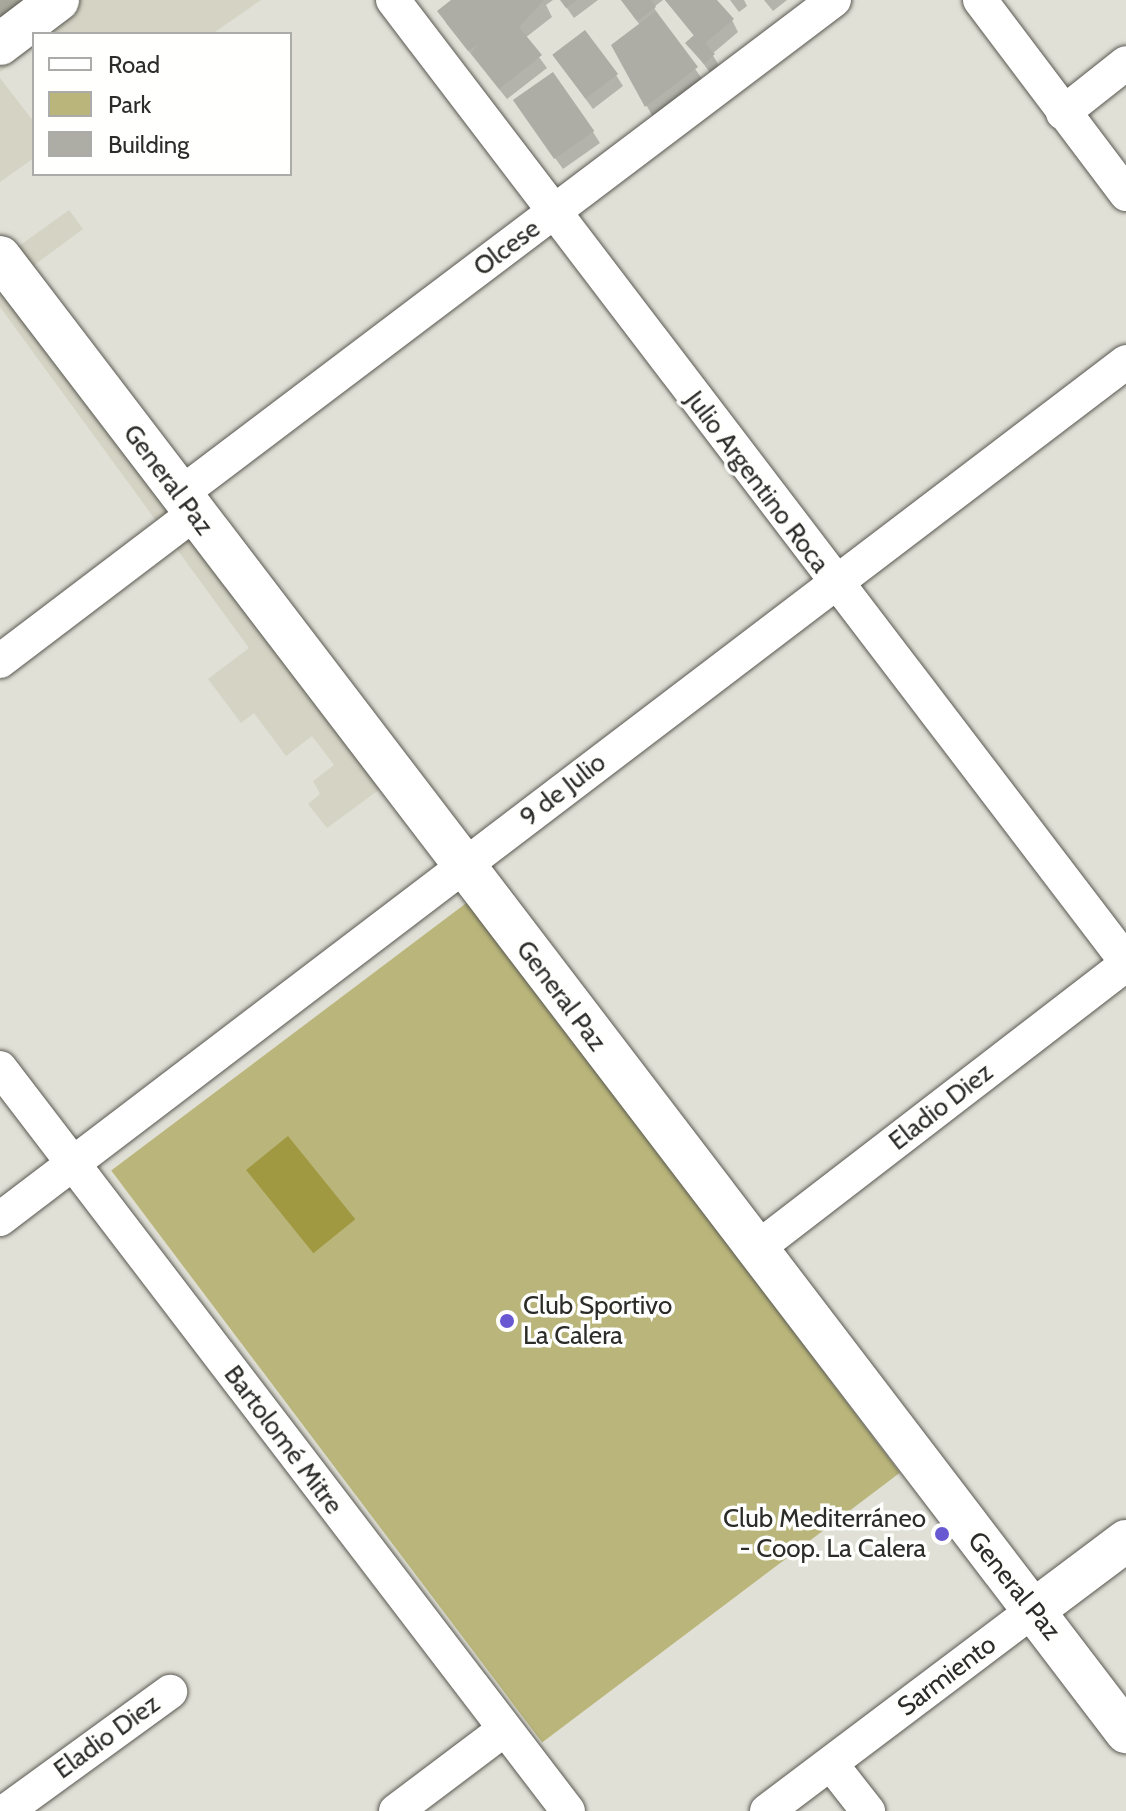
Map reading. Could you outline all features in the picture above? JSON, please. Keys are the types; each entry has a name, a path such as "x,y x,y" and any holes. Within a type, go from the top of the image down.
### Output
{"street":[{"path":"0,44 58,0"},
{"name":"Julio Argentino Roca","path":"393,0 835,585 1126,962"},
{"name":"Olcese","path":"0,661 187,505 554,213 834,0"},
{"path":"980,0 1126,194"},
{"path":"1063,113 1126,63"},
{"name":"General Paz","path":"0,257 463,868 1126,1732"},
{"name":"9 de Julio","path":"0,1219 1126,362"},
{"name":"Eladio Diez","path":"755,1250 1126,962"},
{"name":"Bartolomé Mitre","path":"0,1068 568,1811"},
{"name":"Sarmiento","path":"767,1811 1126,1541"},
{"name":"Eladio Diez","path":"6,1811 170,1692"},
{"path":"396,1811 505,1729"},
{"path":"831,1764 868,1811"}],"shaded area":[{"path":"0,0 261,0 215,32 32,32 32,48 0,72"},
{"path":"0,78 32,119 32,159 0,182"},
{"path":"69,210 83,229 29,269 410,767 327,828 308,804 320,794 313,781 334,765 312,736 286,756 254,713 241,723 208,679 249,648 0,307 0,236 12,251"},
{"path":"288,1136 355,1219 313,1253 246,1170"}],"green space":[{"name":"Club Sportivo La Calera","path":"469,901 900,1473 542,1742 111,1171"}],"building":[{"path":"451,0 544,0 519,27 542,55 499,89 471,53 479,44 468,51 437,11"},
{"path":"560,0 577,0 566,8"},
{"path":"621,0 651,0 656,7 637,21"},
{"path":"665,0 717,0 734,19 705,43 715,54 704,64 685,43 694,35"},
{"path":"656,11 698,67 645,107 611,45"},
{"path":"585,30 618,74 585,99 552,55"},
{"path":"553,72 594,131 554,159 513,100"}],"place":[{"name":"Club Sportivo La Calera","path":"507,1321"},
{"name":"Club Mediterráneo - Coop. La Calera","path":"942,1534"}]}
